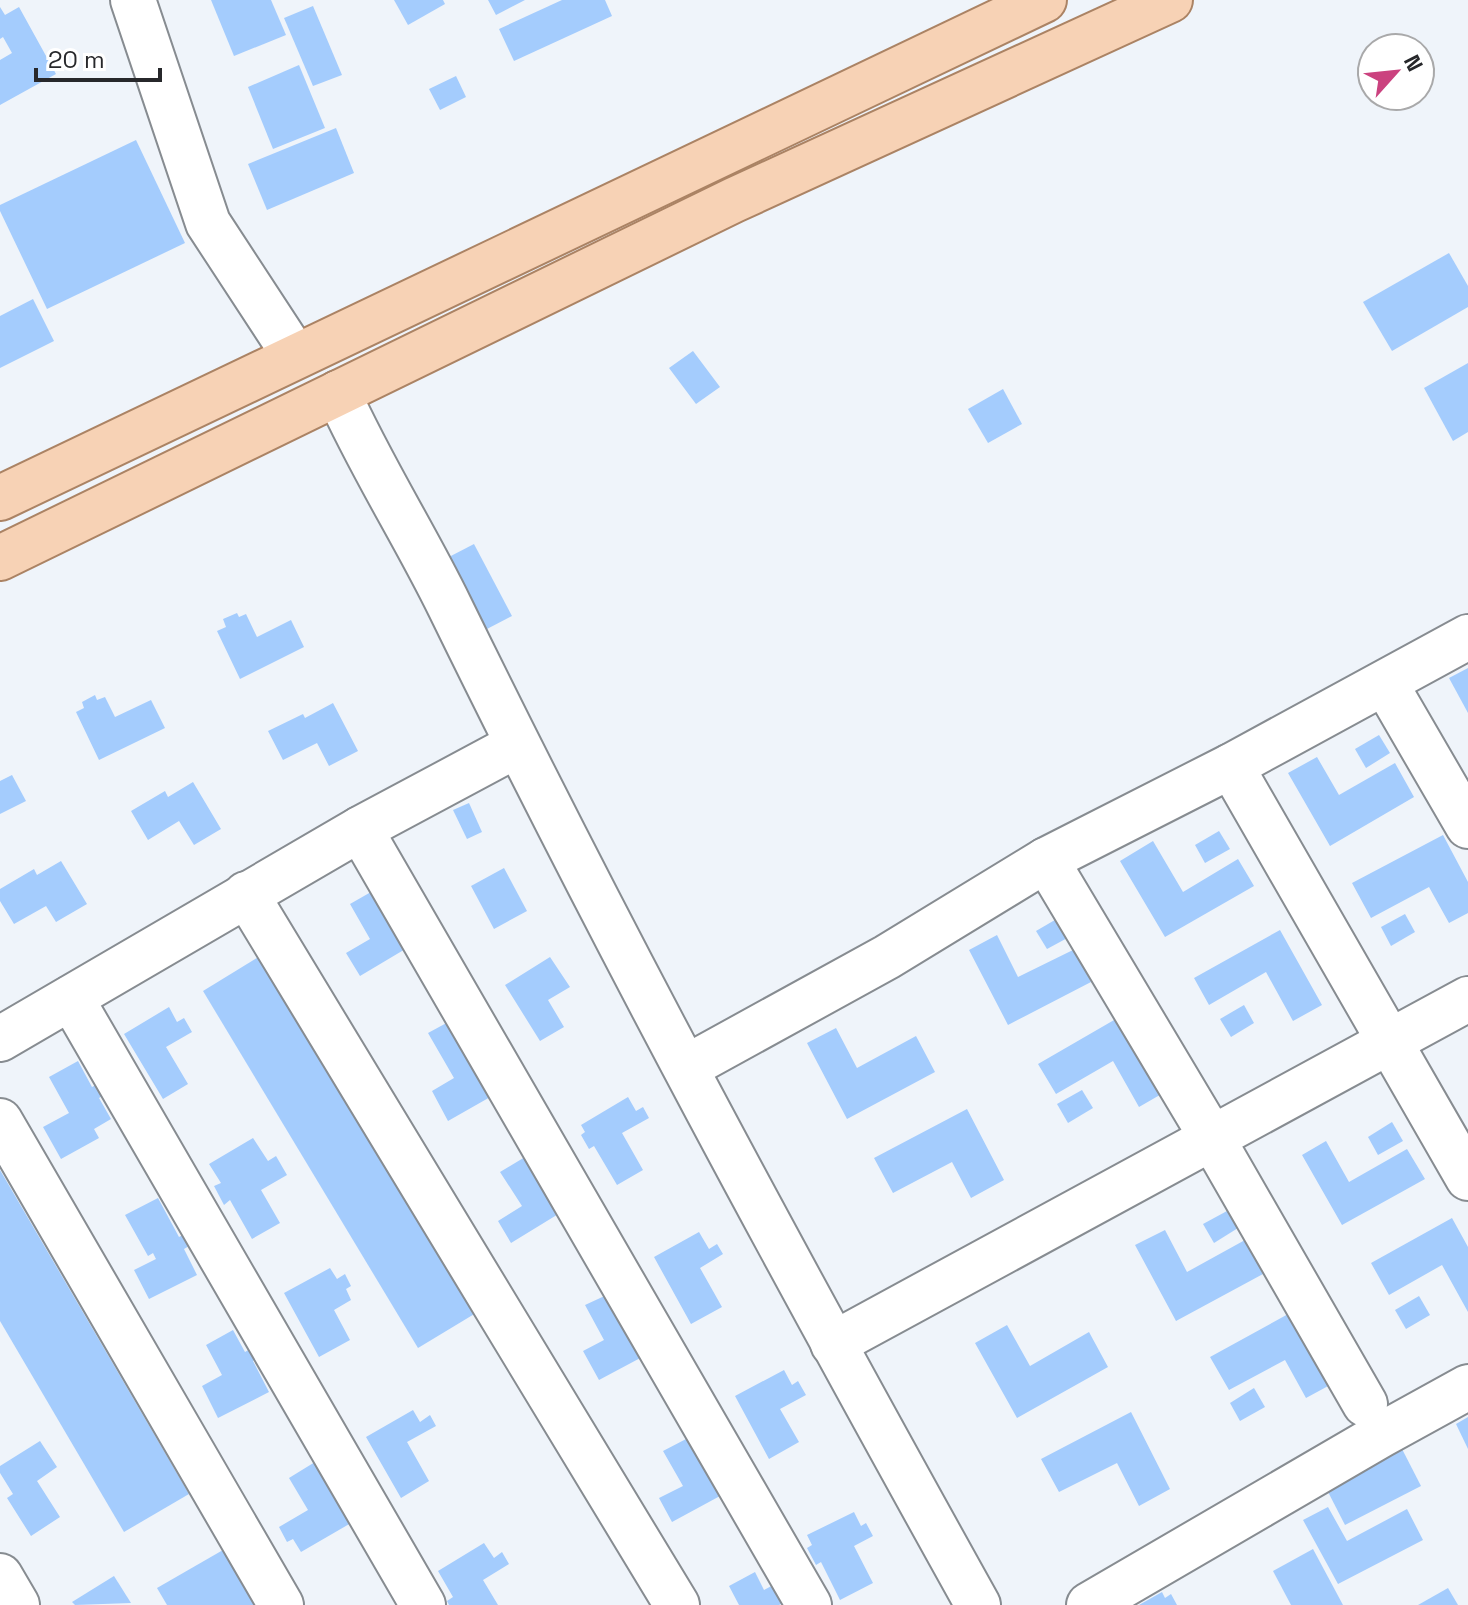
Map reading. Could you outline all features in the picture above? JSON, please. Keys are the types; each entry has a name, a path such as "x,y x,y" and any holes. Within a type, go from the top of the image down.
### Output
{"main road":[{"path":"41,539 8,494 1044,0"},
{"path":"0,558 734,200 1170,0"}],"street":[{"path":"133,0 208,223 295,356"},
{"path":"338,393 353,428 428,562 517,745 833,1344 978,1605"},
{"path":"687,1067 887,957 1046,860 1231,766 1468,637"},
{"path":"1385,683 1468,826"},
{"path":"0,1039 360,829 517,745"},
{"path":"1231,766 1468,1178"},
{"path":"360,829 809,1605"},
{"path":"1046,860 1212,1138 1365,1404"},
{"path":"246,894 677,1605"},
{"path":"71,998 423,1605"},
{"path":"833,1344 1468,999"},
{"path":"0,1121 281,1605"},
{"path":"1089,1605 1468,1387"},
{"path":"0,1576 17,1605"}],"building":[{"path":"211,0 271,0 286,35 234,56"},
{"path":"394,0 443,0 445,4 408,25"},
{"path":"488,0 525,0 496,15"},
{"path":"562,0 605,0 612,16 514,61 499,29"},
{"path":"313,6 342,75 313,86 284,18"},
{"path":"0,7 5,15 19,7 56,74 0,105 0,60 12,53 3,37 0,39"},
{"path":"299,65 325,128 273,149 248,87"},
{"path":"456,76 466,97 440,110 429,89"},
{"path":"336,128 354,173 267,210 248,164"},
{"path":"136,140 185,243 47,309 0,211 0,205"},
{"path":"1449,253 1468,286 1468,307 1392,351 1363,302"},
{"path":"33,299 54,341 0,368 0,316"},
{"path":"693,351 720,387 696,404 669,368"},
{"path":"1468,363 1468,432 1453,441 1424,388"},
{"path":"1003,389 1022,424 988,443 968,409"},
{"path":"474,544 512,616 485,630 447,558"},
{"path":"237,613 239,617 246,614 257,637 291,620 304,647 240,679 217,631 226,627 223,619"},
{"path":"1468,668 1468,713 1449,678"},
{"path":"95,695 97,700 105,697 115,717 151,700 165,728 99,760 76,712 84,708 82,702"},
{"path":"333,703 358,751 329,766 317,743 283,760 268,731 303,714 305,718"},
{"path":"1379,735 1390,753 1366,768 1355,749"},
{"path":"1317,757 1339,795 1395,763 1414,797 1330,846 1288,773"},
{"path":"12,775 26,801 0,814 0,781"},
{"path":"193,782 221,829 194,845 179,821 148,840 131,811 165,791 168,797"},
{"path":"469,803 482,832 467,839 453,810"},
{"path":"1219,831 1230,849 1205,863 1195,845"},
{"path":"1443,835 1468,882 1468,913 1449,923 1429,887 1371,918 1352,883"},
{"path":"1153,841 1183,892 1238,859 1254,886 1165,937 1120,861"},
{"path":"61,861 87,904 56,922 46,906 14,924 0,901 0,889 34,869 37,875"},
{"path":"504,868 527,911 494,929 471,886"},
{"path":"378,888 407,948 360,976 346,953 370,939 350,904"},
{"path":"1405,914 1415,932 1391,946 1381,927"},
{"path":"1060,917 1071,936 1047,949 1036,931"},
{"path":"1280,930 1322,1005 1293,1021 1266,972 1209,1005 1194,978"},
{"path":"997,935 1018,977 1075,949 1091,982 1008,1025 969,950"},
{"path":"260,956 476,1313 418,1348 203,991"},
{"path":"550,957 570,987 548,1000 564,1027 540,1041 505,985"},
{"path":"1244,1005 1254,1023 1231,1037 1220,1019"},
{"path":"169,1007 177,1022 184,1018 192,1032 166,1047 188,1084 163,1099 124,1034"},
{"path":"1121,1016 1165,1092 1139,1107 1113,1061 1056,1094 1038,1064"},
{"path":"452,1020 499,1092 448,1121 432,1091 454,1078 428,1033"},
{"path":"836,1028 857,1068 916,1036 935,1072 847,1119 807,1043"},
{"path":"78,1061 92,1087 98,1084 104,1095 99,1098 111,1119 94,1129 99,1138 61,1159 43,1127 69,1113 49,1077"},
{"path":"1082,1090 1093,1108 1068,1123 1057,1104"},
{"path":"628,1097 636,1111 643,1107 649,1118 622,1133 643,1170 617,1185 594,1146 589,1149 581,1135 585,1132 581,1125"},
{"path":"967,1109 1004,1180 971,1198 952,1162 893,1193 874,1158"},
{"path":"1392,1122 1403,1141 1378,1155 1368,1137"},
{"path":"253,1138 268,1161 276,1156 287,1175 261,1190 280,1223 252,1239 230,1200 224,1205 214,1186 221,1183 209,1164"},
{"path":"1326,1141 1349,1182 1407,1149 1425,1179 1342,1225 1302,1155"},
{"path":"525,1157 560,1213 511,1243 498,1221 522,1206 500,1172"},
{"path":"0,1170 189,1494 124,1532 0,1321"},
{"path":"158,1198 179,1237 183,1235 189,1246 184,1249 197,1275 149,1299 134,1270 156,1259 153,1253 148,1256 125,1215"},
{"path":"1227,1211 1238,1228 1214,1243 1203,1224"},
{"path":"1452,1218 1468,1247 1468,1312 1442,1265 1389,1295 1371,1263"},
{"path":"1165,1230 1187,1272 1245,1240 1263,1274 1176,1321 1135,1245"},
{"path":"699,1232 709,1249 717,1244 723,1254 700,1268 722,1307 691,1324 654,1257"},
{"path":"330,1268 337,1279 345,1274 351,1286 346,1289 351,1300 334,1310 350,1340 319,1357 284,1293"},
{"path":"611,1293 644,1356 599,1380 583,1351 604,1340 585,1305"},
{"path":"1419,1296 1430,1315 1406,1329 1395,1310"},
{"path":"1290,1313 1330,1385 1306,1398 1285,1360 1229,1390 1210,1357"},
{"path":"1007,1325 1030,1366 1089,1332 1108,1367 1017,1418 975,1343"},
{"path":"233,1330 245,1352 257,1345 262,1355 253,1361 269,1392 218,1418 202,1386 222,1375 206,1345"},
{"path":"784,1370 792,1385 798,1381 806,1395 780,1409 799,1442 769,1459 735,1396"},
{"path":"1254,1388 1265,1407 1240,1421 1230,1403"},
{"path":"413,1410 420,1422 430,1415 436,1426 407,1442 429,1481 401,1498 366,1437"},
{"path":"1131,1412 1170,1489 1139,1506 1117,1463 1059,1492 1041,1459"},
{"path":"1468,1417 1468,1449 1456,1424"},
{"path":"688,1438 720,1496 672,1522 659,1498 683,1486 663,1451"},
{"path":"40,1441 57,1467 37,1481 60,1517 31,1536 7,1498 13,1494 0,1473 0,1466"},
{"path":"1401,1447 1421,1486 1345,1525 1325,1486"},
{"path":"315,1462 351,1523 301,1552 293,1539 287,1542 279,1527 308,1510 289,1478"},
{"path":"1328,1507 1347,1541 1407,1509 1423,1540 1338,1584 1303,1520"},
{"path":"854,1512 861,1526 866,1523 873,1536 854,1546 873,1583 840,1600 821,1562 816,1565 807,1548 812,1545 807,1535"},
{"path":"484,1543 494,1558 502,1552 509,1564 483,1580 498,1605 449,1605 447,1601 453,1597 438,1571"},
{"path":"1313,1549 1343,1605 1291,1605 1273,1571"},
{"path":"223,1550 255,1605 167,1605 157,1588"},
{"path":"755,1572 764,1590 777,1583 787,1601 779,1605 739,1605 729,1586"},
{"path":"114,1576 131,1603 75,1605 72,1602"},
{"path":"1448,1588 1458,1605 1418,1605"},
{"path":"1162,1592 1165,1598 1171,1594 1177,1605 1139,1605"}]}
